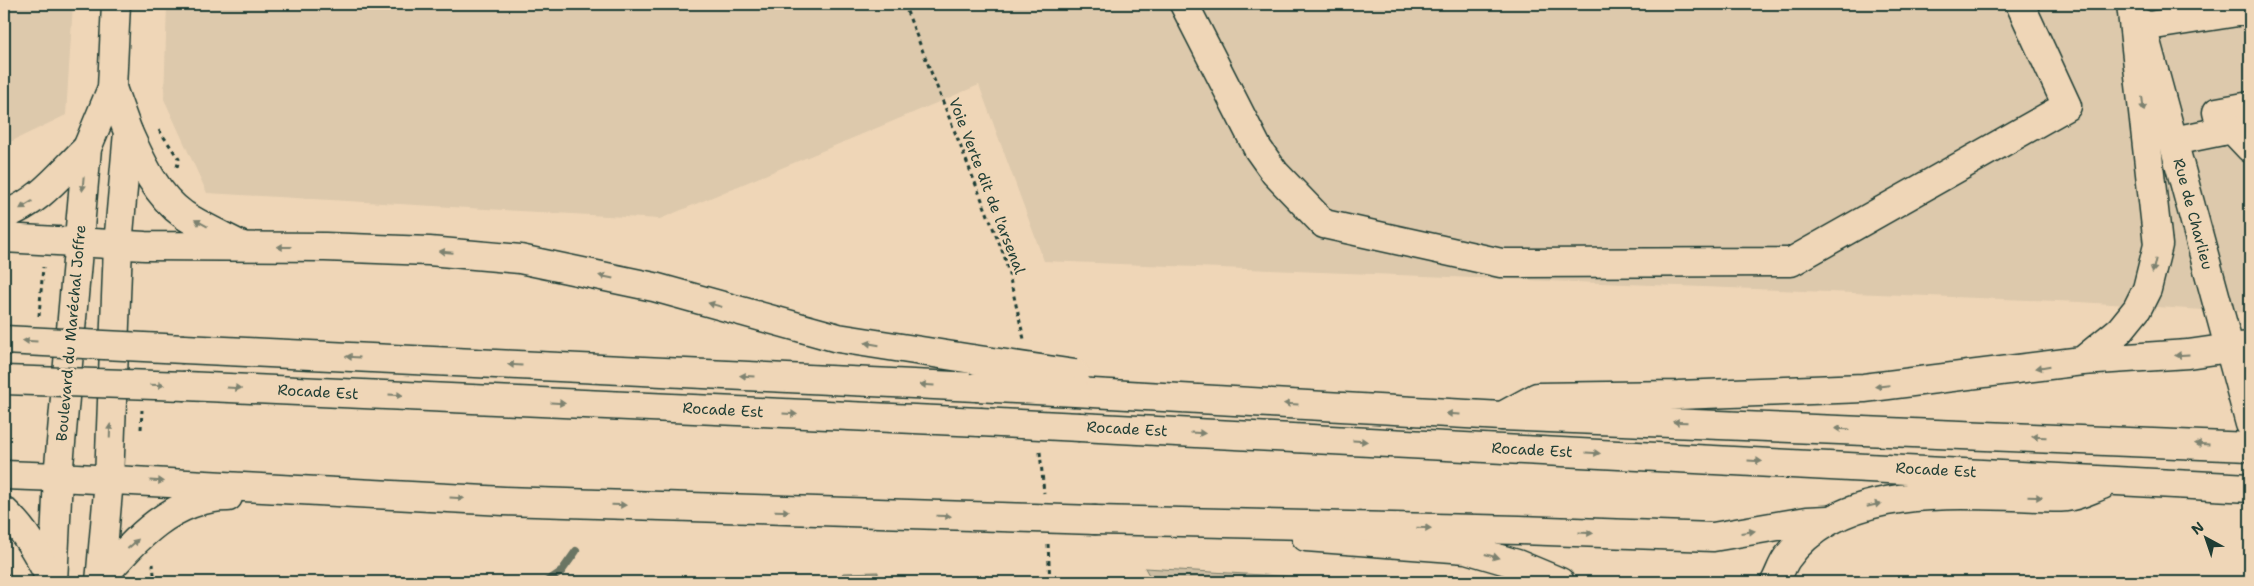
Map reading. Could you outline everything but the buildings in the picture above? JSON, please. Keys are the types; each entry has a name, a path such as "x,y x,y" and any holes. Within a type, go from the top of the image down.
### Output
{"main road":[{"name":"Boulevard du Maréchal Joffre","path":"53,582 58,478 87,148 112,88 116,4"},
{"path":"1184,4 1258,149 1275,173 1324,224 1501,263 1791,262 2067,106 2020,4"},
{"path":"2082,361 2120,330 2137,309 2147,289 2158,245 2136,12 2250,10"},
{"name":"Rue de Charlieu","path":"2136,12 2173,141 2242,359 2248,418"},
{"name":"Boulevard du Maréchal Joffre","path":"100,581 108,480 118,245 128,132 112,88"},
{"path":"2222,131 2217,112 2250,106"},
{"path":"2173,141 2232,129 2250,148"},
{"path":"128,132 142,163 159,191 184,214 244,247"},
{"path":"4,215 21,209 38,198 87,148"},
{"path":"4,238 78,244 430,251 520,259 654,288 838,338 972,359 1075,383 1165,397 1502,416 2250,447"},
{"path":"4,340 976,387 1075,383"},
{"path":"1502,416 1537,397 1678,395 1864,388 2082,361 2188,354 2242,359"},
{"name":"Rocade Est","path":"4,380 185,386 980,422 2250,488"},
{"path":"4,475 661,507 1713,536 1806,520 1828,520"},
{"path":"1775,582 1786,559 1805,538 1828,520 1851,510 1894,500 1932,495 2068,497 2114,480"},
{"path":"100,581 126,551 165,517 182,506 209,497 408,495"},
{"path":"4,511 18,524 53,582"},
{"path":"1095,520 1466,549 1518,564 1560,582"}],"path":[{"name":"Voie Verte dit de l'arsenal","path":"904,4 1006,258 1025,348"},
{"path":"1039,447 1045,501"},
{"path":"1048,539 1050,582"},
{"path":"4,566 10,582"}],"shaded area":[{"path":"4,4 73,4 66,115 4,145"},
{"path":"167,4 2250,4 2250,313 2080,302 1044,261 979,85 660,219 207,193 164,99"},
{"path":"1145,568 1378,582 1153,582"},
{"path":"878,572 878,582 838,581 843,573"}],"waterway":[{"path":"546,582 561,572 576,551"}]}
